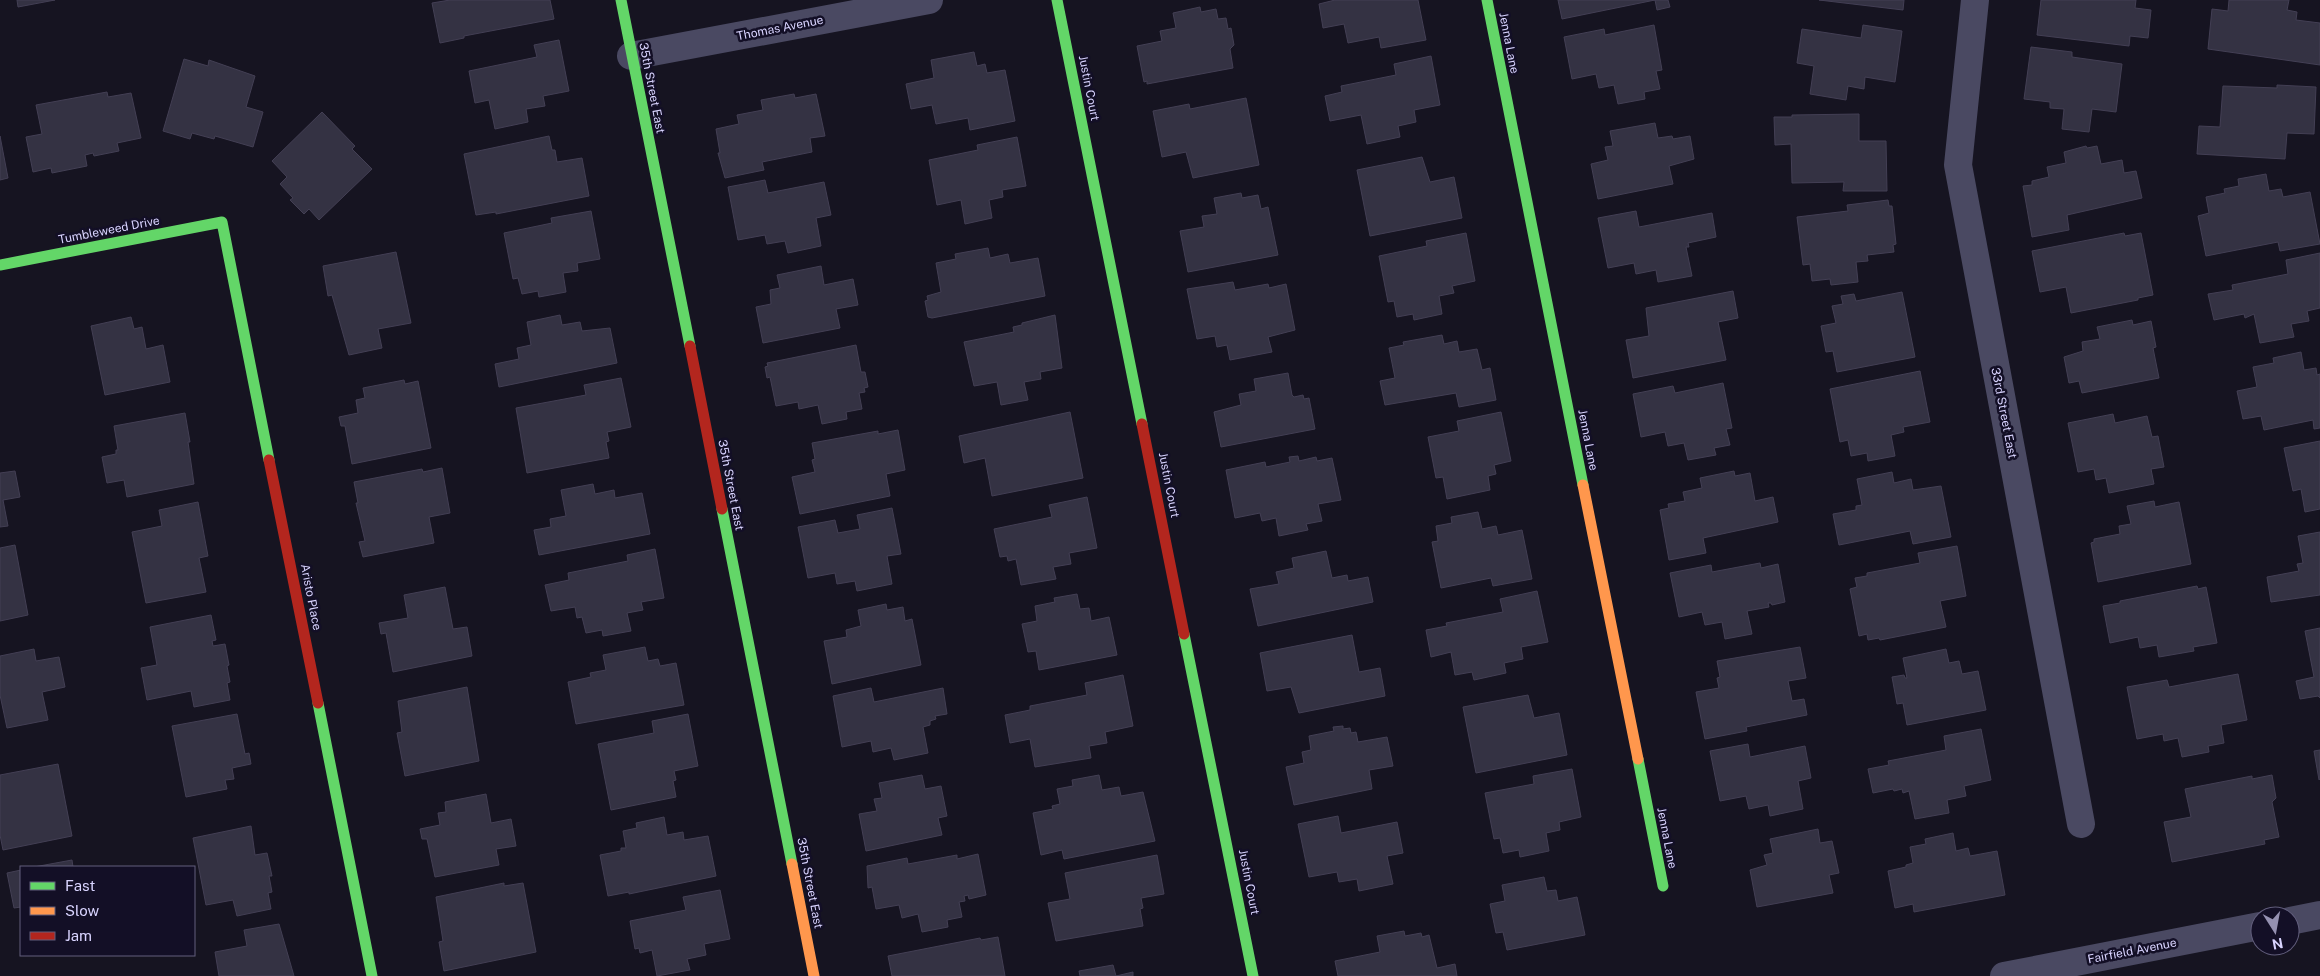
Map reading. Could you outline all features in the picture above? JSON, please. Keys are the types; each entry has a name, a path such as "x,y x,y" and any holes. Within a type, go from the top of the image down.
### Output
{"street":[{"name":"35th Street East","path":"620,0 814,976"},
{"name":"Thomas Avenue","path":"631,56 929,0"},
{"name":"Justin Court","path":"1057,0 1253,976"},
{"name":"Jenna Lane","path":"1487,0 1662,886"},
{"name":"33rd Street East","path":"1975,0 1958,165 2081,824"},
{"name":"Tumbleweed Drive","path":"0,265 222,222"},
{"name":"Aristo Place","path":"222,222 372,976"},
{"path":"2300,919 2320,915"},
{"name":"Fairfield Avenue","path":"2004,976 2250,928"}],"building":[{"path":"17,0 55,0 18,7"},
{"path":"450,0 550,0 554,19 464,36 464,38 440,43 432,3"},
{"path":"1335,0 1418,0 1426,40 1381,48 1379,37 1348,43 1344,24 1323,28 1319,4"},
{"path":"1558,0 1655,0 1562,19"},
{"path":"1655,0 1668,0 1670,7 1657,10"},
{"path":"1819,0 1904,0 1903,10"},
{"path":"2041,0 2136,0 2135,8 2151,10 2148,38 2130,36 2129,46 2037,35"},
{"path":"2229,0 2289,0 2287,10 2297,12 2296,20 2320,23 2320,65 2208,49 2212,9 2228,11"},
{"path":"1200,7 1201,12 1216,9 1218,19 1226,18 1228,29 1231,28 1234,45 1230,49 1233,68 1147,84 1147,81 1144,82 1137,46 1162,41 1160,31 1176,28 1173,13"},
{"path":"1654,25 1662,70 1656,71 1660,89 1644,92 1645,99 1618,104 1614,85 1599,88 1596,74 1572,79 1564,37 1604,29 1605,35"},
{"path":"1863,25 1902,31 1895,82 1865,77 1864,89 1848,86 1846,100 1810,94 1814,66 1797,63 1802,29 1861,38"},
{"path":"559,40 569,91 543,96 545,106 526,109 528,122 495,129 489,100 475,103 469,71 537,57 534,45"},
{"path":"2031,47 2072,52 2072,57 2122,64 2116,112 2092,109 2089,132 2062,129 2064,109 2050,108 2050,102 2024,99"},
{"path":"974,52 977,66 985,64 987,73 1005,70 1015,121 970,130 968,118 936,124 932,105 911,109 906,84 934,78 931,60"},
{"path":"1431,56 1440,105 1414,110 1416,122 1398,126 1400,137 1367,144 1361,115 1330,121 1325,96 1342,92 1341,86 1396,75 1394,64"},
{"path":"184,59 208,66 209,60 255,76 246,107 263,112 253,147 215,136 214,139 192,133 190,139 163,131"},
{"path":"2277,85 2316,87 2314,134 2287,133 2285,159 2197,154 2199,126 2220,127 2223,86 2277,88"},
{"path":"107,92 108,97 131,93 141,138 117,143 119,151 94,156 93,153 85,155 87,166 52,173 51,168 33,172 26,137 42,134 36,105"},
{"path":"794,94 795,98 816,94 825,136 810,138 812,152 762,162 764,170 725,178 718,153 720,153 716,129 739,124 737,115 763,110 761,100"},
{"path":"1246,98 1259,165 1193,178 1186,152 1162,157 1153,111 1189,104 1190,109"},
{"path":"322,112 355,146 352,149 372,169 319,220 309,209 304,214 290,200 293,198 280,184 287,177 272,161"},
{"path":"1859,114 1859,141 1886,141 1887,191 1843,191 1844,182 1792,183 1791,144 1775,145 1774,117"},
{"path":"1655,123 1658,138 1672,136 1673,139 1690,136 1694,159 1669,166 1673,184 1598,199 1591,164 1608,160 1605,147 1613,146 1610,131"},
{"path":"0,136 8,178 0,180"},
{"path":"549,136 552,150 555,150 557,162 582,158 589,196 496,214 496,212 476,215 464,154"},
{"path":"1017,137 1026,186 1002,190 1003,197 989,200 992,218 965,224 961,200 937,205 929,160 978,150 977,145"},
{"path":"2086,146 2087,148 2097,146 2101,164 2122,160 2124,173 2136,171 2142,198 2067,215 2069,230 2032,237 2023,186 2032,185 2032,181 2049,177 2047,167 2066,163 2064,152"},
{"path":"1422,157 1430,182 1454,177 1462,218 1370,236 1357,170"},
{"path":"2266,174 2269,191 2281,189 2283,197 2310,192 2320,244 2280,251 2278,242 2206,256 2198,216 2209,213 2206,197 2225,193 2224,189 2239,186 2238,179"},
{"path":"765,180 768,193 824,182 831,215 816,218 821,246 788,253 785,241 767,244 765,235 738,240 728,187"},
{"path":"1241,193 1242,198 1258,195 1261,209 1268,207 1278,255 1188,272 1180,231 1204,227 1202,216 1217,214 1214,198"},
{"path":"1888,200 1889,206 1892,206 1896,244 1893,245 1894,252 1867,255 1868,261 1856,262 1858,282 1831,285 1830,279 1812,281 1810,264 1803,265 1797,217 1848,211 1847,205"},
{"path":"591,211 600,259 577,263 578,271 563,273 566,292 539,297 538,291 522,294 518,278 513,279 504,233 552,223 551,218"},
{"path":"1636,211 1639,227 1712,213 1716,237 1688,243 1689,247 1686,247 1692,276 1658,282 1656,270 1636,274 1634,263 1608,268 1598,218"},
{"path":"1466,233 1475,281 1452,286 1454,293 1439,296 1442,314 1414,320 1413,314 1397,317 1394,301 1388,302 1379,256 1427,246 1426,241"},
{"path":"2124,233 2125,236 2141,233 2153,295 2138,298 2138,300 2071,313 2066,287 2040,292 2032,251"},
{"path":"988,248 990,258 1008,254 1010,263 1038,258 1045,296 932,318 928,317 925,301 928,300 927,296 941,292 936,263 956,259 955,254"},
{"path":"396,252 411,323 378,329 382,348 349,355 332,295 328,296 323,266"},
{"path":"2320,253 2320,308 2307,311 2309,321 2291,324 2294,337 2260,343 2254,314 2245,318 2244,314 2214,320 2208,294 2233,290 2232,285 2288,274 2286,260"},
{"path":"821,266 824,285 853,279 858,305 836,309 840,328 763,343 756,307 771,304 770,290 780,288 777,275"},
{"path":"1233,282 1235,290 1268,284 1269,288 1286,284 1295,330 1268,337 1272,352 1230,360 1227,345 1217,347 1215,336 1197,339 1187,289"},
{"path":"1733,291 1738,318 1718,322 1726,360 1633,378 1626,340 1649,336 1646,308"},
{"path":"1902,292 1915,357 1837,372 1833,351 1826,352 1821,326 1836,323 1832,306 1843,304 1841,296 1854,294 1856,301"},
{"path":"560,315 562,325 580,322 582,331 610,328 617,363 499,387 495,364 519,359 517,348 531,345 527,322"},
{"path":"1055,315 1062,368 1040,372 1041,379 1024,382 1028,400 1001,405 997,382 974,386 964,342 1014,332 1013,327 1022,325 1022,323"},
{"path":"131,317 134,329 142,327 146,349 163,345 170,382 105,395 91,326"},
{"path":"2132,320 2133,325 2151,321 2156,347 2153,348 2159,378 2082,393 2079,381 2069,383 2064,357 2083,351 2082,342 2100,339 2097,327"},
{"path":"1442,335 1444,344 1457,341 1459,352 1477,349 1482,370 1490,368 1496,400 1459,407 1456,393 1385,405 1380,381 1395,378 1389,348 1404,345 1403,342"},
{"path":"856,345 861,372 865,372 868,387 864,388 865,392 859,393 862,409 846,412 847,419 822,424 818,405 799,409 798,402 776,406 770,377 767,378 765,367 768,366 767,363"},
{"path":"2301,352 2304,370 2316,368 2317,375 2320,374 2320,428 2314,429 2313,420 2264,430 2261,416 2243,419 2237,391 2257,387 2253,367 2274,363 2273,358"},
{"path":"1920,371 1930,422 1903,427 1904,432 1891,435 1895,456 1868,461 1867,453 1851,456 1848,440 1840,442 1830,389"},
{"path":"1288,373 1292,395 1294,397 1303,395 1304,399 1309,398 1315,429 1221,447 1214,412 1241,405 1239,394 1256,391 1254,379"},
{"path":"621,378 631,427 607,432 609,441 606,442 609,458 527,473 516,408 586,395 584,385"},
{"path":"404,380 405,384 418,381 431,448 352,464 345,426 341,426 339,417 358,413 356,400 365,398 363,388"},
{"path":"1723,383 1732,428 1726,429 1730,445 1714,448 1716,455 1688,460 1684,443 1668,446 1665,432 1641,437 1633,394 1673,386 1675,393"},
{"path":"1070,412 1083,478 992,496 985,458 964,463 959,436"},
{"path":"1501,412 1511,461 1494,465 1496,474 1488,476 1490,490 1447,499 1443,477 1436,478 1428,437 1459,431 1457,421"},
{"path":"185,413 194,484 127,497 124,480 107,483 102,457 116,454 116,450 118,450 114,426"},
{"path":"2113,414 2115,423 2147,416 2152,437 2158,436 2164,467 2151,469 2154,484 2109,493 2106,478 2096,480 2094,469 2078,472 2068,423"},
{"path":"898,430 905,470 886,474 890,496 800,514 792,477 815,472 812,460 815,459 812,443 878,431 878,434"},
{"path":"2320,441 2320,509 2305,512 2301,489 2293,491 2284,448"},
{"path":"1298,456 1299,461 1316,457 1317,461 1332,458 1341,500 1318,504 1322,521 1306,524 1308,530 1279,536 1276,518 1262,521 1260,513 1235,518 1226,470 1265,462 1266,467 1290,462 1289,457"},
{"path":"442,468 450,513 429,517 434,543 363,557 359,542 365,541 356,503 358,503 354,482 422,469 423,472"},
{"path":"15,471 20,497 3,500 8,526 0,527 0,473"},
{"path":"1734,471 1735,476 1750,473 1755,501 1773,497 1778,522 1703,538 1706,553 1669,560 1660,510 1669,508 1668,504 1685,501 1683,492 1702,488 1700,478"},
{"path":"1892,472 1894,483 1911,479 1913,490 1941,486 1951,537 1913,544 1910,531 1839,545 1833,514 1856,510 1856,506 1862,505 1857,479"},
{"path":"593,484 595,494 614,490 615,498 642,493 650,534 539,555 534,530 551,527 550,519 566,516 561,490"},
{"path":"1087,497 1097,548 1069,553 1071,564 1053,567 1056,579 1021,585 1016,559 1008,561 1007,556 1000,557 994,529 1052,517 1049,505"},
{"path":"2154,501 2155,507 2179,502 2191,564 2098,582 2091,543 2094,542 2094,539 2120,534 2119,526 2131,524 2127,506"},
{"path":"198,502 208,556 199,558 206,592 146,603 132,532 162,526 159,510"},
{"path":"892,508 901,554 887,556 892,584 857,591 855,581 837,584 835,573 808,578 798,527 835,520 838,533 860,529 857,515"},
{"path":"1478,512 1482,529 1496,526 1498,535 1522,530 1532,579 1493,586 1491,578 1441,588 1432,542 1438,541 1436,526 1452,523 1451,517"},
{"path":"2320,532 2320,595 2271,602 2267,577 2299,571 2297,564 2303,563 2298,536"},
{"path":"15,545 28,615 0,621 0,548"},
{"path":"1957,546 1966,596 1940,601 1946,627 1880,640 1879,638 1868,640 1867,634 1859,636 1850,589 1857,587 1855,578 1867,576 1867,573 1920,563 1918,553"},
{"path":"655,549 664,598 641,602 643,610 627,613 631,631 603,636 602,630 586,633 582,617 577,618 575,607 551,611 545,585 569,580 568,573 628,561 627,555"},
{"path":"1326,551 1332,578 1347,575 1348,581 1368,577 1373,602 1258,626 1250,589 1279,584 1276,572 1294,568 1292,558"},
{"path":"1760,563 1761,568 1778,564 1785,602 1772,605 1768,603 1769,607 1747,611 1752,634 1725,639 1722,622 1705,625 1702,612 1679,617 1670,573 1711,565 1712,572"},
{"path":"2197,586 2198,589 2206,587 2217,643 2193,647 2194,651 2159,657 2157,645 2140,648 2138,637 2110,643 2103,606"},
{"path":"445,587 453,629 467,627 472,656 393,672 386,633 381,634 379,623 408,618 404,595"},
{"path":"1537,591 1548,642 1521,647 1523,659 1504,663 1506,673 1474,680 1472,672 1455,675 1451,652 1431,657 1426,630 1447,626 1446,623 1503,612 1500,599"},
{"path":"1077,594 1080,609 1089,608 1091,621 1109,617 1117,655 1039,670 1036,651 1028,652 1022,624 1037,621 1035,606 1055,602 1054,598"},
{"path":"886,604 887,610 903,607 905,621 912,619 921,665 832,684 824,641 847,637 846,630 861,626 858,610"},
{"path":"211,615 216,640 212,641 213,646 225,644 229,665 227,666 230,682 227,683 230,700 194,707 191,691 147,700 141,668 157,665 150,627"},
{"path":"2320,628 2320,698 2318,696 2300,699 2296,681 2314,677 2305,631"},
{"path":"1352,635 1359,672 1380,668 1385,696 1299,713 1291,687 1267,691 1260,653"},
{"path":"645,647 648,661 658,659 660,666 676,663 684,705 576,724 568,682 591,677 590,673 606,670 603,655"},
{"path":"1800,647 1806,678 1788,681 1792,701 1804,699 1807,715 1746,727 1747,731 1705,739 1696,692 1719,688 1717,678 1720,677 1717,661"},
{"path":"34,649 36,661 59,657 65,687 42,692 48,720 7,728 0,695 0,656"},
{"path":"1946,649 1949,663 1959,661 1962,674 1978,671 1986,710 1907,725 1903,703 1897,704 1892,677 1904,675 1907,678 1903,658"},
{"path":"2238,674 2247,720 2221,725 2224,743 2208,746 2209,752 2182,757 2178,738 2164,741 2163,734 2137,739 2127,687 2167,680 2169,687"},
{"path":"1123,675 1133,726 1105,732 1107,743 1089,746 1091,758 1035,767 1030,739 1010,743 1005,715 1030,710 1030,706 1087,695 1085,683"},
{"path":"467,687 479,761 405,776 397,733 402,732 398,701"},
{"path":"871,688 874,702 943,688 947,714 935,716 936,719 930,721 930,725 923,727 928,753 894,760 891,748 873,752 871,741 842,747 833,696"},
{"path":"1528,695 1534,718 1559,713 1567,755 1476,773 1463,707"},
{"path":"237,714 245,754 249,753 251,764 232,768 234,779 225,780 227,789 186,797 172,726"},
{"path":"688,714 698,766 674,771 676,780 673,781 676,797 611,810 598,744 654,733 652,721"},
{"path":"1343,726 1343,729 1350,728 1351,733 1356,732 1358,742 1387,737 1393,766 1369,770 1372,789 1294,805 1286,767 1304,763 1302,752 1311,750 1309,736 1334,731 1333,727"},
{"path":"1981,729 1991,780 1964,786 1966,796 1947,800 1949,813 1915,819 1909,791 1903,793 1902,789 1894,791 1893,789 1873,793 1868,769 1889,765 1888,761 1946,750 1944,736"},
{"path":"1748,744 1750,757 1805,746 1811,778 1798,781 1803,809 1770,816 1768,805 1749,809 1746,796 1720,801 1710,751"},
{"path":"2320,750 2320,779 2319,780 2314,751"},
{"path":"58,764 72,836 3,850 0,835 0,775"},
{"path":"1572,769 1581,817 1559,822 1560,830 1546,833 1549,851 1520,857 1519,850 1503,853 1500,838 1494,839 1485,793 1534,784 1533,776"},
{"path":"922,775 925,789 941,786 947,816 938,818 942,835 866,851 859,814 877,811 874,799 882,798 879,783"},
{"path":"1099,775 1102,790 1119,787 1121,796 1143,792 1155,841 1064,859 1062,850 1041,855 1033,813 1053,809 1052,806 1060,804 1057,789 1073,786 1072,780"},
{"path":"2272,775 2276,798 2272,802 2279,837 2264,840 2265,844 2172,862 2164,822 2191,817 2185,789 2252,776 2252,779"},
{"path":"486,794 491,823 511,819 516,846 496,849 499,865 435,877 427,839 422,839 420,829 440,825 438,813 446,812 445,802"},
{"path":"1338,816 1341,833 1397,822 1403,853 1387,856 1393,884 1359,891 1357,879 1339,882 1337,872 1309,877 1298,824"},
{"path":"664,817 667,835 683,832 684,840 708,836 716,876 629,894 629,892 608,896 600,855 621,851 621,848 626,848 623,831 637,828 636,823"},
{"path":"251,826 255,855 267,853 272,876 269,876 272,892 268,893 271,909 237,916 233,900 206,905 193,838"},
{"path":"1818,829 1820,843 1832,841 1839,873 1829,875 1833,893 1757,907 1750,870 1767,865 1764,855 1773,853 1770,839"},
{"path":"1953,833 1956,851 1968,848 1970,856 1997,851 2005,895 1914,912 1913,904 1895,908 1888,871 1906,867 1906,865 1913,863 1910,847 1926,844 1925,839"},
{"path":"978,854 986,895 969,899 968,895 964,896 965,901 959,902 962,917 947,920 948,927 922,932 918,914 902,918 899,905 876,909 872,887 868,888 867,866 907,858 908,864 957,855 957,859"},
{"path":"1157,855 1164,894 1141,898 1143,908 1140,909 1143,926 1056,941 1048,903 1070,899 1065,873"},
{"path":"72,860 73,866 39,866"},
{"path":"20,870 20,907 14,908 7,873"},
{"path":"1544,877 1547,891 1556,890 1558,901 1577,897 1585,935 1507,950 1503,932 1496,933 1490,904 1505,901 1502,885"},
{"path":"504,883 504,886 523,883 536,952 444,971 439,942 443,941 436,897"},
{"path":"720,890 730,939 704,944 706,955 687,959 690,970 657,976 652,950 640,953 639,948 635,949 630,921 686,910 683,897"},
{"path":"279,924 294,976 219,976 215,952 247,946 244,930"},
{"path":"1404,931 1405,936 1421,933 1422,937 1429,935 1437,968 1455,964 1457,976 1338,976 1335,961 1380,952 1377,936"},
{"path":"998,937 1005,976 892,976 888,956 980,938 981,940"},
{"path":"1113,965 1116,976 1080,976 1079,971"},
{"path":"1133,972 1133,976 1116,976"}],"traffic: fast":[{"path":"621,0 690,346"},
{"path":"1057,0 1142,424"},
{"path":"1487,0 1583,485"},
{"path":"0,265 222,222 269,460"},
{"path":"722,509 792,864"},
{"path":"1184,634 1253,976"},
{"path":"318,703 372,976"},
{"path":"1638,759 1663,886"}],"traffic: slow":[{"path":"1583,485 1638,759"},
{"path":"792,864 814,976"}],"traffic: jam":[{"path":"690,346 722,509"},
{"path":"1142,424 1184,634"},
{"path":"269,460 318,703"}]}
